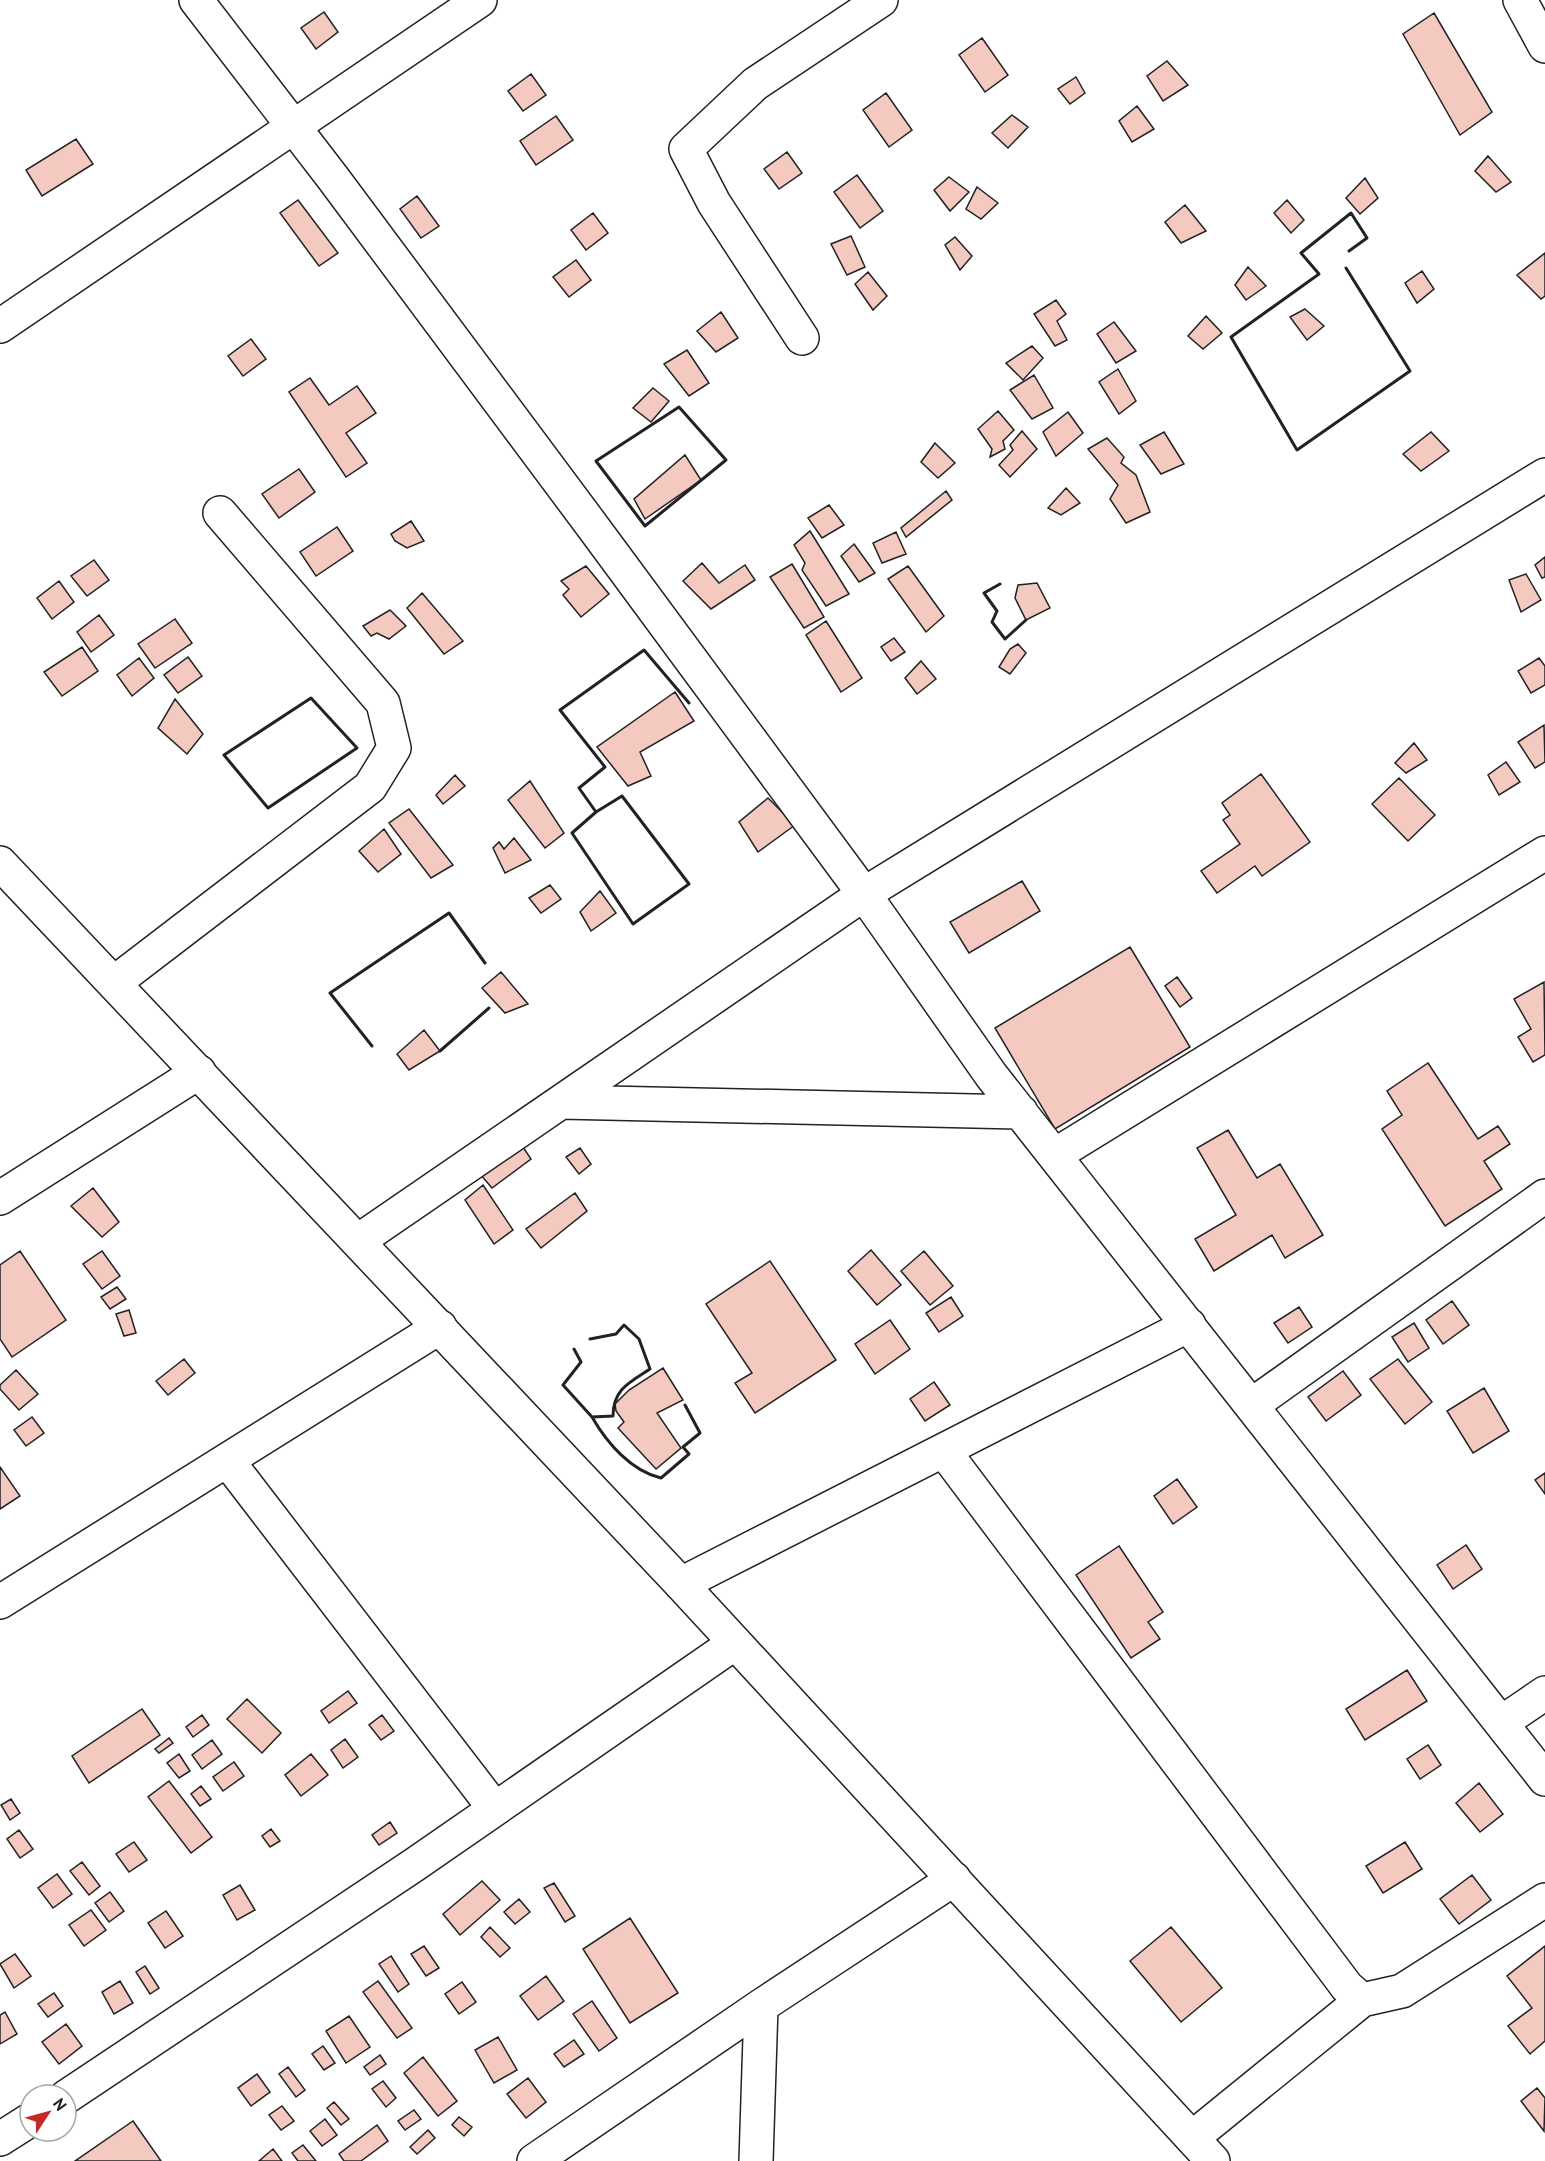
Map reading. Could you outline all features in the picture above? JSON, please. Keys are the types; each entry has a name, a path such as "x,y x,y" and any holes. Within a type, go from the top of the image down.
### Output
{"street":[{"path":"196,0 864,894 991,1075 1545,1779"},
{"path":"0,326 480,0"},
{"path":"802,338 714,203 686,148 755,84 881,0"},
{"path":"1520,0 1545,46"},
{"path":"358,1241 864,894 1545,475"},
{"path":"114,983 370,787 394,748 383,703 220,513"},
{"path":"1055,1155 1545,853"},
{"path":"0,863 681,1584 1203,2150 1362,2000 1402,1991 1545,1900"},
{"path":"0,1198 198,1072"},
{"path":"561,1102 1021,1112"},
{"path":"1252,1405 1545,1196"},
{"path":"681,1584 1189,1325"},
{"path":"0,1602 440,1327"},
{"path":"944,1450 1347,1987 1362,2000"},
{"path":"227,1460 495,1809"},
{"path":"78,2089 495,1809 735,1643"},
{"path":"1501,1723 1545,1693"},
{"path":"534,2161 761,2006 954,1879"},
{"path":"756,2161 761,2006"},
{"path":"0,2139 18,2128"}],"building":[{"path":"324,12 338,32 316,49 301,28"},
{"path":"1434,13 1492,112 1460,135 1403,34"},
{"path":"982,38 1008,75 985,92 959,55"},
{"path":"1167,61 1188,85 1163,101 1147,76"},
{"path":"531,74 546,95 523,111 508,91"},
{"path":"1076,77 1085,93 1070,104 1058,89"},
{"path":"886,93 912,130 889,147 863,110"},
{"path":"1137,106 1154,129 1132,142 1119,121"},
{"path":"1012,115 1028,127 1008,148 992,133"},
{"path":"556,116 573,140 536,165 520,141"},
{"path":"76,139 93,164 42,196 26,170"},
{"path":"787,152 802,173 779,189 764,169"},
{"path":"1488,156 1511,182 1496,192 1475,171"},
{"path":"857,175 883,211 860,228 834,192"},
{"path":"949,177 969,192 950,211 934,190"},
{"path":"1365,178 1378,198 1360,214 1346,198"},
{"path":"977,187 998,203 981,219 966,209"},
{"path":"417,196 439,226 421,238 400,209"},
{"path":"298,200 338,253 319,266 280,213"},
{"path":"1287,200 1304,220 1291,233 1274,213"},
{"path":"1185,205 1206,231 1181,243 1165,222"},
{"path":"593,213 608,233 586,250 571,230"},
{"path":"851,236 865,267 847,275 831,244"},
{"path":"955,237 972,256 960,270 945,245"},
{"path":"1545,253 1545,296 1541,299 1517,275"},
{"path":"576,260 591,280 569,297 553,277"},
{"path":"1248,267 1266,286 1246,300 1235,285"},
{"path":"1422,271 1434,289 1417,303 1405,283"},
{"path":"868,272 887,296 873,310 855,284"},
{"path":"1056,300 1066,314 1057,321 1067,340 1055,346 1034,314"},
{"path":"1305,309 1324,326 1307,340 1290,317"},
{"path":"721,312 738,338 716,352 697,331"},
{"path":"1206,316 1222,333 1203,349 1188,336"},
{"path":"1114,322 1136,351 1116,363 1097,334"},
{"path":"251,339 266,359 243,376 228,356"},
{"path":"1032,346 1043,358 1023,380 1006,363"},
{"path":"687,350 709,383 689,396 664,364"},
{"path":"1118,369 1136,401 1119,414 1099,382"},
{"path":"1034,375 1053,408 1032,419 1010,390"},
{"path":"310,378 329,405 357,386 376,413 346,433 367,463 346,477 289,392"},
{"path":"653,388 669,401 651,422 633,408"},
{"path":"998,411 1014,430 1003,441 1005,449 990,457 992,449 978,429"},
{"path":"1068,412 1083,433 1056,456 1043,432"},
{"path":"1022,431 1037,449 1010,477 999,465 1013,450 1010,445"},
{"path":"1164,432 1184,464 1161,474 1140,445"},
{"path":"1431,432 1449,451 1421,471 1403,454"},
{"path":"1107,438 1124,457 1121,463 1136,475 1150,512 1126,523 1110,499 1118,485 1088,449"},
{"path":"935,443 955,463 938,478 921,462"},
{"path":"685,455 701,480 645,519 634,499"},
{"path":"299,469 315,492 279,518 262,494"},
{"path":"1066,488 1080,503 1061,515 1048,508"},
{"path":"946,491 952,500 906,537 901,528"},
{"path":"829,505 844,525 822,538 808,518"},
{"path":"411,521 424,541 407,548 395,541 391,534"},
{"path":"337,527 353,551 316,576 300,552"},
{"path":"810,531 849,594 826,606 802,570 805,563 794,545"},
{"path":"896,532 906,554 882,563 873,543"},
{"path":"854,544 875,573 859,582 841,556"},
{"path":"1545,557 1545,577 1542,578 1535,565"},
{"path":"94,560 109,580 87,596 71,576"},
{"path":"702,563 719,583 745,565 755,580 711,609 683,581"},
{"path":"792,564 824,617 804,628 770,577"},
{"path":"586,566 609,594 581,617 563,595 569,589 561,581"},
{"path":"908,566 944,616 926,632 888,579"},
{"path":"1526,574 1541,600 1521,612 1509,580"},
{"path":"59,581 74,602 52,619 37,598"},
{"path":"1037,583 1050,608 1026,620 1015,598 1018,585"},
{"path":"422,593 463,641 444,654 407,608"},
{"path":"390,610 406,626 389,639 377,633 371,636 363,626"},
{"path":"99,615 114,635 91,652 77,632"},
{"path":"175,619 192,643 155,668 138,644"},
{"path":"826,621 862,678 841,692 806,635"},
{"path":"894,638 905,652 891,661 881,647"},
{"path":"1018,644 1026,653 1010,674 999,667 1010,649"},
{"path":"82,647 98,671 62,696 44,672"},
{"path":"188,657 202,676 178,693 164,675"},
{"path":"139,658 154,678 132,696 117,675"},
{"path":"1539,658 1545,666 1545,685 1531,693 1518,671"},
{"path":"921,661 936,679 917,694 905,678"},
{"path":"675,692 694,721 640,752 651,776 628,786 597,747"},
{"path":"175,699 203,734 187,754 158,728"},
{"path":"1544,725 1545,762 1535,768 1518,742"},
{"path":"1414,743 1427,760 1406,773 1395,763"},
{"path":"1506,762 1520,782 1499,795 1488,775"},
{"path":"1261,774 1310,842 1262,876 1255,866 1217,893 1201,871 1240,844 1223,820 1230,815 1222,803"},
{"path":"455,775 465,786 443,804 436,795"},
{"path":"1399,778 1435,815 1408,841 1372,804"},
{"path":"530,781 564,833 545,848 508,800"},
{"path":"768,798 795,825 758,852 739,822"},
{"path":"409,809 453,865 431,878 389,823"},
{"path":"384,829 401,854 378,872 359,851"},
{"path":"514,838 531,860 505,873 493,848 499,842 504,849"},
{"path":"1022,881 1040,911 969,953 950,922"},
{"path":"550,885 561,899 541,913 529,898"},
{"path":"600,891 616,913 591,931 580,912"},
{"path":"1130,947 1190,1047 1055,1129 995,1028"},
{"path":"501,972 528,1004 505,1013 482,988"},
{"path":"1177,977 1192,998 1180,1007 1165,986"},
{"path":"1544,982 1545,1055 1533,1062 1518,1037 1531,1029 1514,999"},
{"path":"424,1030 440,1051 409,1070 397,1054"},
{"path":"1428,1063 1478,1139 1498,1126 1510,1144 1484,1161 1502,1189 1445,1226 1382,1129 1402,1115 1387,1091"},
{"path":"1228,1130 1257,1178 1280,1164 1323,1235 1285,1258 1272,1235 1214,1271 1195,1239 1236,1215 1197,1148"},
{"path":"521,1144 531,1159 492,1188 480,1174"},
{"path":"580,1148 591,1164 579,1174 566,1157"},
{"path":"483,1185 513,1230 494,1244 465,1200"},
{"path":"93,1188 119,1222 102,1237 71,1206"},
{"path":"575,1193 587,1211 541,1248 526,1229"},
{"path":"871,1250 901,1285 877,1305 848,1271"},
{"path":"20,1251 66,1320 12,1357 0,1339 0,1265"},
{"path":"102,1251 120,1276 102,1289 83,1264"},
{"path":"924,1251 953,1286 930,1305 901,1271"},
{"path":"770,1261 836,1360 755,1413 735,1383 752,1373 706,1304"},
{"path":"117,1287 126,1299 110,1309 101,1297"},
{"path":"951,1297 963,1316 939,1332 926,1313"},
{"path":"1452,1301 1469,1325 1443,1344 1426,1320"},
{"path":"1299,1307 1312,1327 1288,1343 1274,1323"},
{"path":"129,1310 136,1333 124,1336 116,1314"},
{"path":"890,1320 910,1349 875,1374 855,1344"},
{"path":"1414,1323 1429,1348 1408,1362 1392,1337"},
{"path":"184,1359 195,1373 168,1395 156,1381"},
{"path":"1398,1359 1432,1402 1405,1424 1370,1379"},
{"path":"663,1368 683,1400 657,1413 681,1448 656,1469 618,1428 624,1422 616,1411 615,1404 629,1390"},
{"path":"16,1370 38,1394 19,1410 0,1389 0,1385"},
{"path":"1343,1371 1361,1395 1326,1421 1308,1397"},
{"path":"934,1382 950,1405 925,1421 910,1399"},
{"path":"1484,1388 1509,1431 1473,1453 1447,1411"},
{"path":"32,1417 44,1433 26,1446 14,1430"},
{"path":"0,1467 20,1496 0,1509"},
{"path":"1545,1473 1545,1494 1535,1480"},
{"path":"1177,1479 1197,1507 1173,1524 1154,1496"},
{"path":"1466,1545 1482,1569 1453,1589 1437,1565"},
{"path":"1119,1546 1163,1612 1148,1622 1160,1639 1131,1658 1076,1575"},
{"path":"1407,1670 1427,1701 1365,1740 1346,1709"},
{"path":"348,1691 357,1703 329,1723 321,1711"},
{"path":"247,1699 281,1733 262,1753 227,1719"},
{"path":"142,1709 160,1735 89,1783 72,1756"},
{"path":"202,1715 209,1725 193,1737 186,1727"},
{"path":"382,1715 394,1731 381,1740 369,1725"},
{"path":"169,1738 173,1743 159,1753 155,1749"},
{"path":"345,1739 358,1757 343,1768 331,1750"},
{"path":"212,1740 222,1754 202,1769 192,1755"},
{"path":"1428,1745 1441,1765 1420,1779 1407,1759"},
{"path":"179,1754 190,1771 179,1778 167,1763"},
{"path":"311,1754 328,1775 301,1796 285,1775"},
{"path":"234,1762 244,1776 223,1791 213,1777"},
{"path":"169,1781 212,1837 191,1853 148,1797"},
{"path":"1479,1783 1503,1814 1480,1832 1456,1803"},
{"path":"201,1786 211,1799 200,1806 191,1794"},
{"path":"11,1799 20,1813 10,1820 1,1805"},
{"path":"390,1822 397,1833 379,1845 372,1835"},
{"path":"271,1829 280,1841 270,1847 262,1836"},
{"path":"19,1830 33,1849 20,1858 7,1839"},
{"path":"134,1842 147,1860 129,1872 116,1854"},
{"path":"1405,1842 1422,1869 1383,1893 1366,1866"},
{"path":"82,1862 100,1886 89,1895 70,1871"},
{"path":"57,1874 72,1894 53,1908 38,1888"},
{"path":"1472,1875 1491,1900 1459,1924 1440,1899"},
{"path":"482,1881 500,1900 460,1935 443,1914"},
{"path":"554,1883 575,1916 565,1922 544,1888"},
{"path":"240,1885 255,1910 237,1920 223,1895"},
{"path":"110,1892 124,1911 109,1922 95,1903"},
{"path":"519,1899 530,1912 515,1924 504,1912"},
{"path":"91,1910 106,1930 84,1946 69,1925"},
{"path":"166,1911 183,1936 165,1948 148,1923"},
{"path":"630,1918 678,1993 630,2023 583,1949"},
{"path":"490,1927 510,1948 500,1957 481,1937"},
{"path":"1171,1927 1222,1988 1181,2022 1130,1961"},
{"path":"424,1946 439,1968 426,1976 411,1954"},
{"path":"1545,1946 1545,2041 1530,2054 1508,2026 1532,2008 1507,1976"},
{"path":"15,1954 31,1976 14,1988 0,1964"},
{"path":"391,1956 409,1984 398,1992 379,1964"},
{"path":"145,1966 159,1988 150,1994 136,1972"},
{"path":"546,1976 564,2001 538,2020 520,1996"},
{"path":"120,1981 133,2003 114,2014 102,1992"},
{"path":"378,1981 412,2028 397,2038 363,1992"},
{"path":"462,1982 476,2002 459,2014 445,1994"},
{"path":"54,1993 63,2006 48,2017 38,2004"},
{"path":"592,2001 617,2038 599,2051 573,2014"},
{"path":"5,2012 17,2034 0,2044 0,2015"},
{"path":"349,2016 370,2047 346,2063 326,2031"},
{"path":"66,2024 82,2046 59,2064 42,2042"},
{"path":"498,2037 517,2070 494,2083 475,2050"},
{"path":"574,2040 584,2054 564,2067 554,2054"},
{"path":"323,2046 335,2063 324,2070 312,2054"},
{"path":"380,2055 386,2064 370,2075 364,2067"},
{"path":"423,2057 457,2101 438,2116 404,2073"},
{"path":"288,2067 305,2090 296,2097 279,2074"},
{"path":"257,2074 270,2092 251,2106 238,2088"},
{"path":"528,2078 546,2102 526,2118 507,2094"},
{"path":"383,2081 396,2098 386,2107 372,2089"},
{"path":"1537,2088 1545,2098 1544,2131 1521,2101"},
{"path":"334,2102 349,2119 341,2125 327,2108"},
{"path":"282,2106 294,2121 281,2130 269,2115"},
{"path":"414,2110 421,2119 405,2130 398,2121"},
{"path":"459,2117 472,2127 464,2136 452,2125"},
{"path":"325,2119 337,2135 322,2146 310,2131"},
{"path":"133,2121 161,2161 75,2161"},
{"path":"377,2125 388,2141 361,2161 344,2161 339,2154"},
{"path":"428,2130 435,2138 417,2154 410,2147"},
{"path":"303,2145 316,2161 298,2161 292,2153"},
{"path":"273,2149 282,2161 259,2161"}],"wall":[{"path":"1346,268 1410,371 1297,450 1231,337 1319,274 1301,253 1351,213 1367,238 1349,251"},
{"path":"679,407 726,460 645,526 596,461 679,407"},
{"path":"1000,584 984,593 997,611 992,622 1005,639 1026,620"},
{"path":"596,812 622,796 689,884 633,924 572,833 596,812 579,788 605,767 560,710 644,650 689,703"},
{"path":"311,698 357,748 268,808 224,755 311,698"},
{"path":"372,1046 330,993 449,913 485,963"},
{"path":"440,1051 489,1008"},
{"path":"574,1349 581,1362 563,1385 592,1417 613,1416 619,1393 630,1382 650,1369 639,1339 624,1325 616,1334 590,1339"},
{"path":"592,1417 621,1455 640,1469 661,1478 689,1454 683,1447 700,1433 685,1405"}]}
